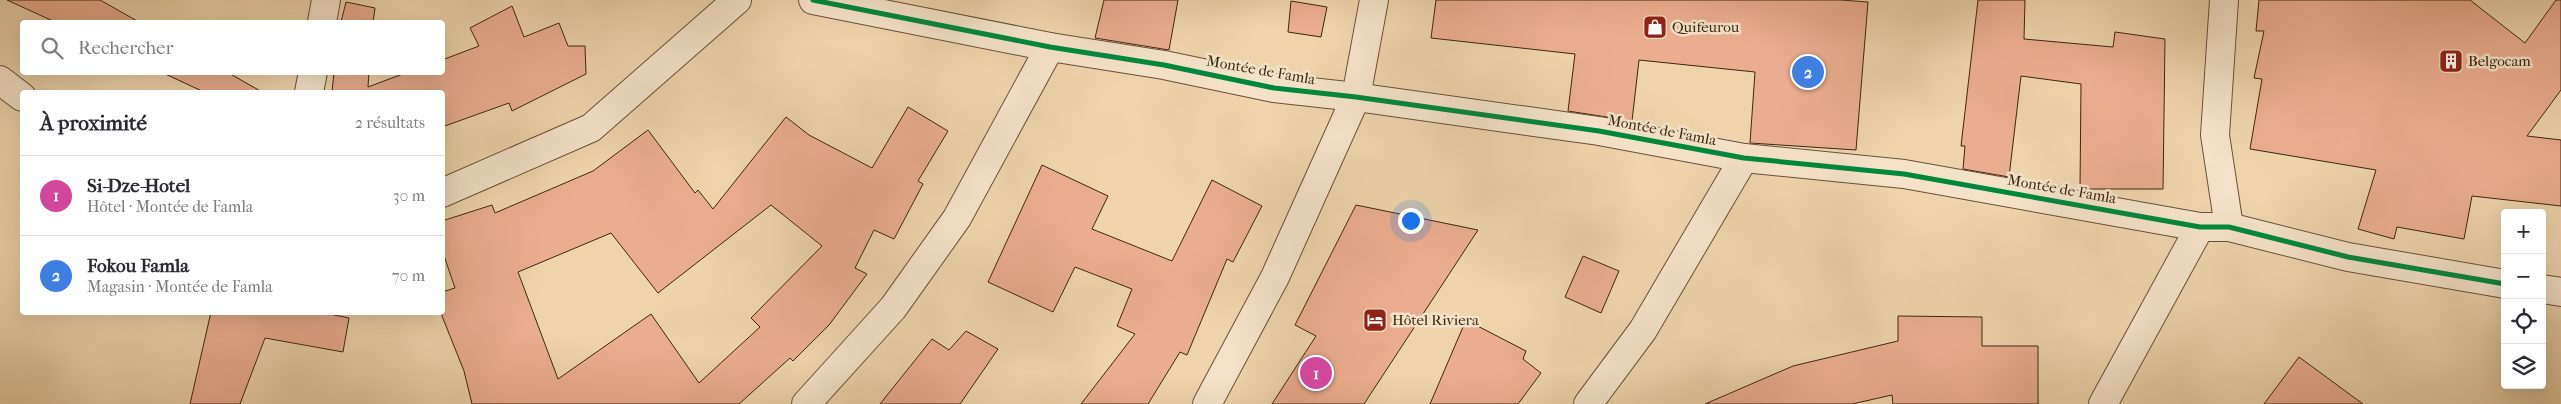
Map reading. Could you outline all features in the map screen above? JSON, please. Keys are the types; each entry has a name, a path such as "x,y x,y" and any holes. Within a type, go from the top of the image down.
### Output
{"street":[{"path":"322,20 326,0"},
{"path":"445,192 591,128 737,0"},
{"name":"Montée de Famla","path":"813,0 1050,47 1164,65 1274,88 1356,97 1599,131 1744,158 1904,174 2200,227 2230,227 2348,257 2501,283"},
{"path":"1207,404 1275,277 1356,97 1374,0"},
{"path":"2224,0 2215,135 2230,227"},
{"path":"806,404 893,308 957,218 1050,47"},
{"path":"309,90 312,75"},
{"path":"0,80 20,95"},
{"path":"1588,404 1644,330 1744,158"},
{"path":"2103,404 2200,227"},
{"path":"2546,290 2561,292"}],"building":[{"path":"7,0 100,0 135,20 51,20"},
{"path":"1104,0 1178,0 1169,50 1095,38"},
{"path":"1436,0 1841,0 1868,2 1856,150 1750,143 1755,72 1639,60 1632,121 1568,111 1575,54 1431,38"},
{"path":"1978,0 2025,0 2024,39 2113,47 2115,32 2165,39 2163,189 2080,189 2081,84 2021,76 2009,177 1963,169 1965,146 1961,146"},
{"path":"2259,0 2470,0 2525,43 2556,0 2561,0 2561,90 2527,136 2561,140 2561,206 2472,196 2464,239 2397,227 2394,239 2358,229 2376,170 2250,149 2262,79 2254,78 2264,31 2256,31"},
{"path":"1291,1 1327,7 1321,37 1288,32"},
{"path":"346,2 375,8 373,20 342,20"},
{"path":"512,6 524,37 559,23 568,46 585,46 586,74 512,111 509,103 445,126 445,90 332,90 334,75 369,75 368,87 400,75 445,75 445,59 479,46 470,28"},
{"path":"167,75 232,75 258,90 200,90"},
{"path":"908,107 948,131 918,181 923,184 894,239 874,230 855,268 867,274 829,325 793,361 790,358 739,404 472,404 464,371 442,316 445,315 445,291 455,288 445,259 445,220 492,205 495,213 593,171 648,130 695,193 698,190 713,209 786,117 809,135 872,168","holes":["771,205 822,246 751,318 760,327 699,383 651,314 558,379 518,272 611,233 658,293"]},
{"path":"1042,165 1108,196 1092,229 1172,261 1212,180 1262,206 1233,262 1227,259 1187,355 1180,352 1148,404 1081,404 1135,334 1117,326 1132,289 1075,267 1053,312 988,282"},
{"path":"1356,205 1478,230 1364,404 1272,404 1316,336 1295,325"},
{"path":"1583,256 1619,271 1601,313 1565,297"},
{"path":"210,315 334,315 349,318 343,352 265,338 240,404 190,404"},
{"path":"1898,316 1982,317 1982,346 2038,346 2038,404 1893,404 1892,395 1852,404 1705,404 1793,366 1898,341"},
{"path":"1466,320 1526,351 1523,359 1541,373 1518,404 1430,404"},
{"path":"966,331 998,349 960,404 880,404 932,339 949,350"},
{"path":"2299,357 2363,404 2264,404"}],"cycle path":[{"path":"813,0 1050,47 1164,65 1274,88 1356,97 1599,131 1744,158 1904,174 2200,227 2229,227 2348,257 2501,283"}],"place":[{"name":"Quifeurou","path":"1655,27"},
{"name":"Belgocam","path":"2451,61"},
{"name":"Fokou Famla","path":"1808,72"},
{"name":"Hôtel Riviera","path":"1375,320"},
{"name":"Si-Dze-Hotel","path":"1316,373"}]}
